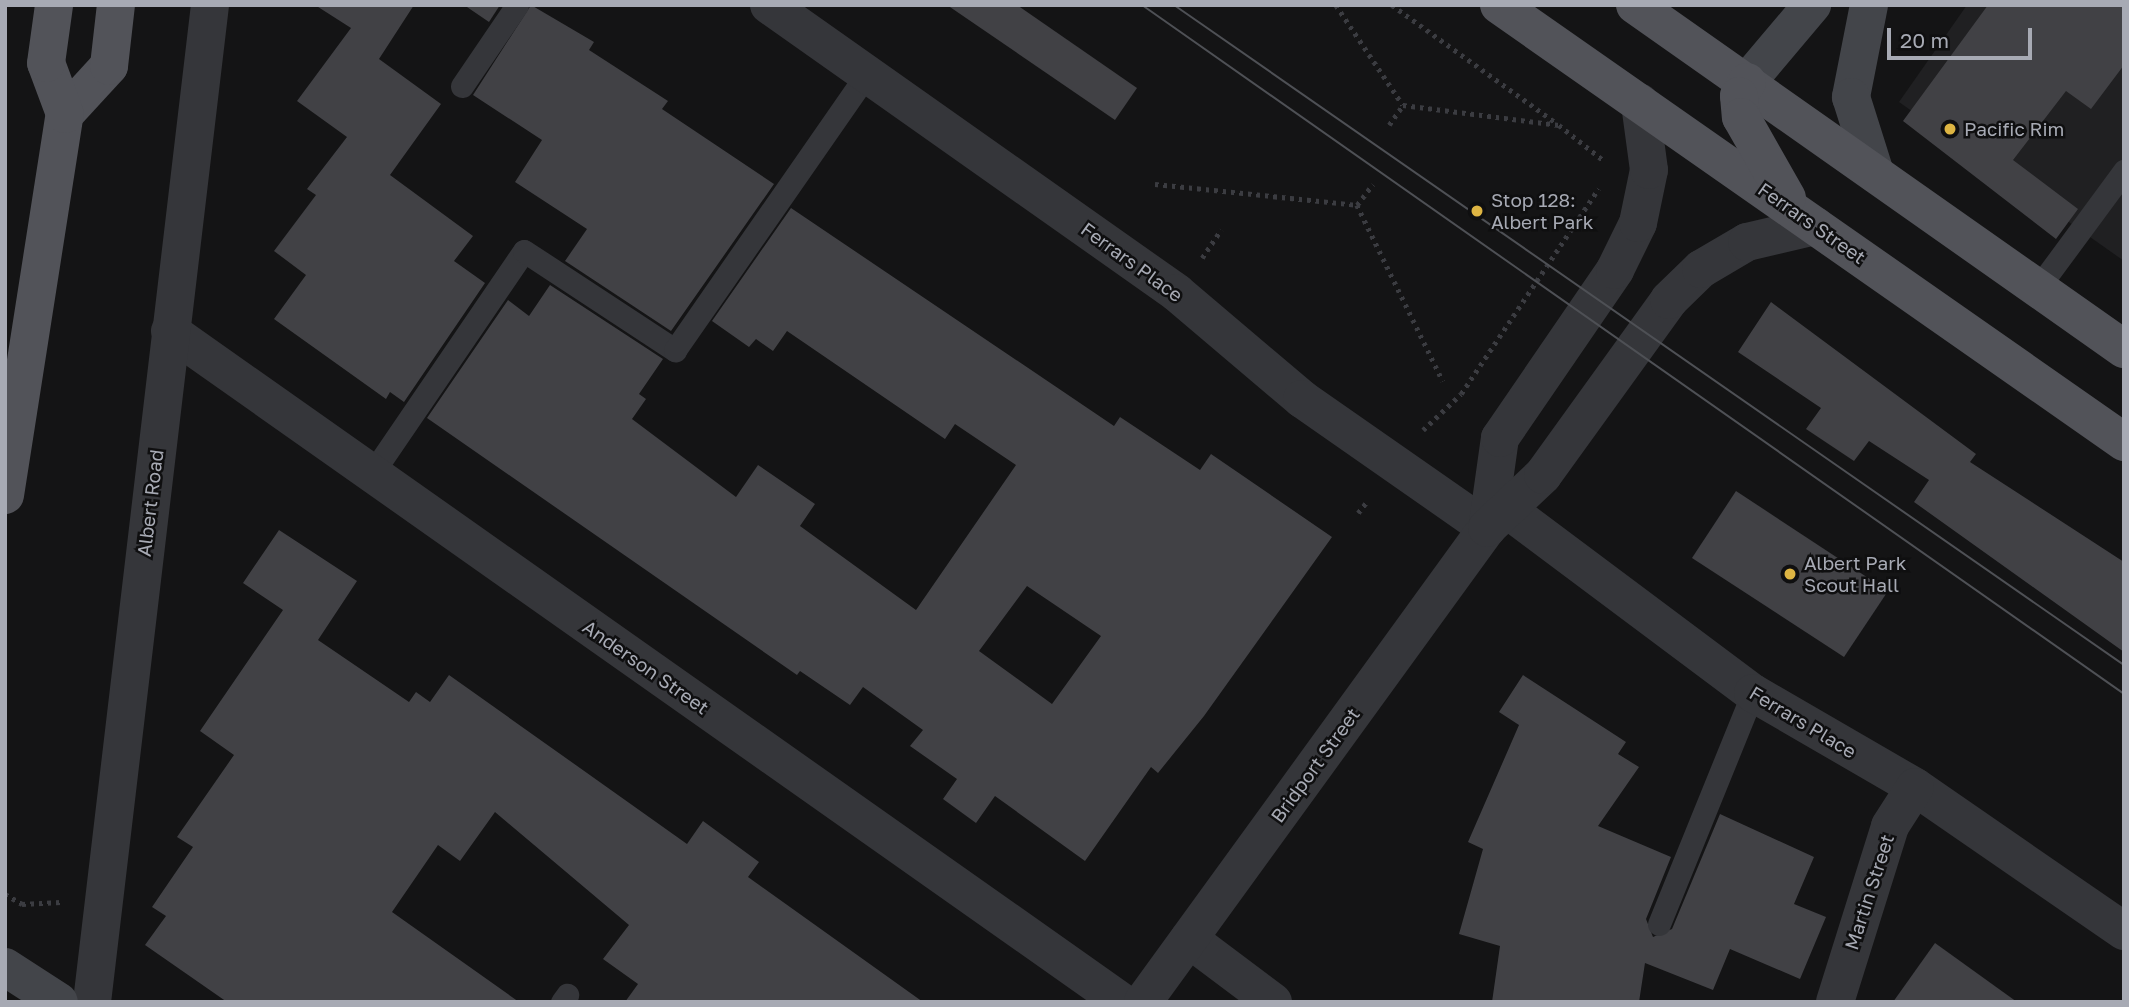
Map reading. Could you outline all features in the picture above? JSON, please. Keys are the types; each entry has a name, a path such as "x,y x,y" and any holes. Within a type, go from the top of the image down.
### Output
{"main road":[{"path":"5,495 65,114 46,63 54,5"},
{"path":"65,114 109,66 116,5"},
{"name":"Ferrars Street","path":"1499,5 2124,442"},
{"path":"1635,5 2124,349"},
{"path":"1747,82 1740,96 1741,117 1805,219"}],"street":[{"name":"Albert Road","path":"92,1002 210,5"},
{"name":"Ferrars Place","path":"769,5 1177,293 1302,398 1394,464 1496,512 1753,693 1915,788 2124,931"},
{"path":"1747,82 1812,5"},
{"path":"1869,5 1851,97 1875,173"},
{"name":"Bridport Street","path":"1496,512 1497,452 1508,423 1615,270 1638,223 1649,170 1640,103"},
{"name":"Bridport Street","path":"1143,1002 1496,512 1543,475 1629,348 1681,287 1747,242 1805,219"},
{"name":"Anderson Street","path":"170,331 1122,1002"},
{"name":"Martin Street","path":"1835,1002 1891,826 1915,788"},
{"path":"1189,939 1273,1002"},
{"path":"5,967 59,1002"}],"lane":[{"path":"462,86 517,5"},
{"path":"371,475 524,251 675,350 867,74"},
{"path":"2037,289 2124,172"},
{"path":"1659,924 1753,693"}],"path":[{"path":"1336,5 1404,105 1559,125"},
{"path":"1392,5 1559,125 1612,169"},
{"path":"1389,125 1404,105"},
{"path":"1358,513 1394,464 1461,394 1604,180"},
{"path":"1155,184 1357,205"},
{"path":"1357,205 1373,184"},
{"path":"1357,205 1443,381"},
{"path":"5,894 22,904 103,900"}],"shaded area":[{"path":"1967,5 2124,5 2124,261 1899,102"}],"building":[{"path":"315,5 414,5 379,59 441,104 390,175 473,236 454,261 485,283 404,402 390,392 386,399 274,319 306,275 274,251 316,195 307,189 347,137 297,101 351,28"},
{"path":"464,5 500,5 489,22"},
{"path":"531,5 594,42 589,50 668,101 662,109 774,184 671,331 565,261 587,229 515,182 542,140 473,95"},
{"path":"947,5 1017,5 1137,88 1115,120"},
{"path":"1988,5 2124,5 2124,65 2091,109 2066,91 2013,160 2078,209 2056,239 1903,121"},
{"path":"791,208 1114,426 1120,417 1200,470 1211,454 1332,537 1204,716 1158,773 1151,767 1085,861 995,796 976,823 943,799 957,779 910,746 923,730 863,687 850,705 800,671 797,675 427,418 508,300 529,316 550,285 663,359 639,394 646,399 632,419 736,497 758,465 815,504 800,526 916,610 1016,465 955,424 945,439 787,331 773,351 756,339 749,347 712,321","holes":["1027,586 1101,636 1052,704 979,651"]},
{"path":"1771,302 1976,454 1970,462 2124,562 2124,652 1914,502 1929,480 1869,441 1854,461 1806,429 1821,408 1738,352"},
{"name":"Albert Park Scout Hall","path":"1736,491 1888,591 1844,657 1692,558"},
{"path":"279,530 357,581 318,640 409,702 416,692 430,702 449,675 687,844 703,821 759,862 748,877 923,1002 625,1002 638,984 603,959 629,925 495,812 460,861 438,845 392,912 519,1002 227,1002 145,945 166,916 152,907 193,847 177,837 234,755 200,731 283,610 243,583"},
{"path":"1523,675 1626,742 1618,754 1639,767 1598,826 1671,857 1646,919 1653,937 1672,929 1720,814 1814,857 1794,904 1826,917 1800,979 1730,949 1713,990 1645,963 1639,1002 1492,1002 1500,946 1459,934 1483,849 1468,842 1519,725 1499,712"},
{"path":"1935,943 2017,1002 1893,1002"}],"tram line":[{"path":"1142,5 2124,694"},
{"path":"1174,5 2124,665"}],"place":[{"name":"Pacific Rim","path":"1950,129"},
{"name":"Stop 128: Albert Park","path":"1477,211"},
{"name":"Albert Park Scout Hall","path":"1790,574"}]}
